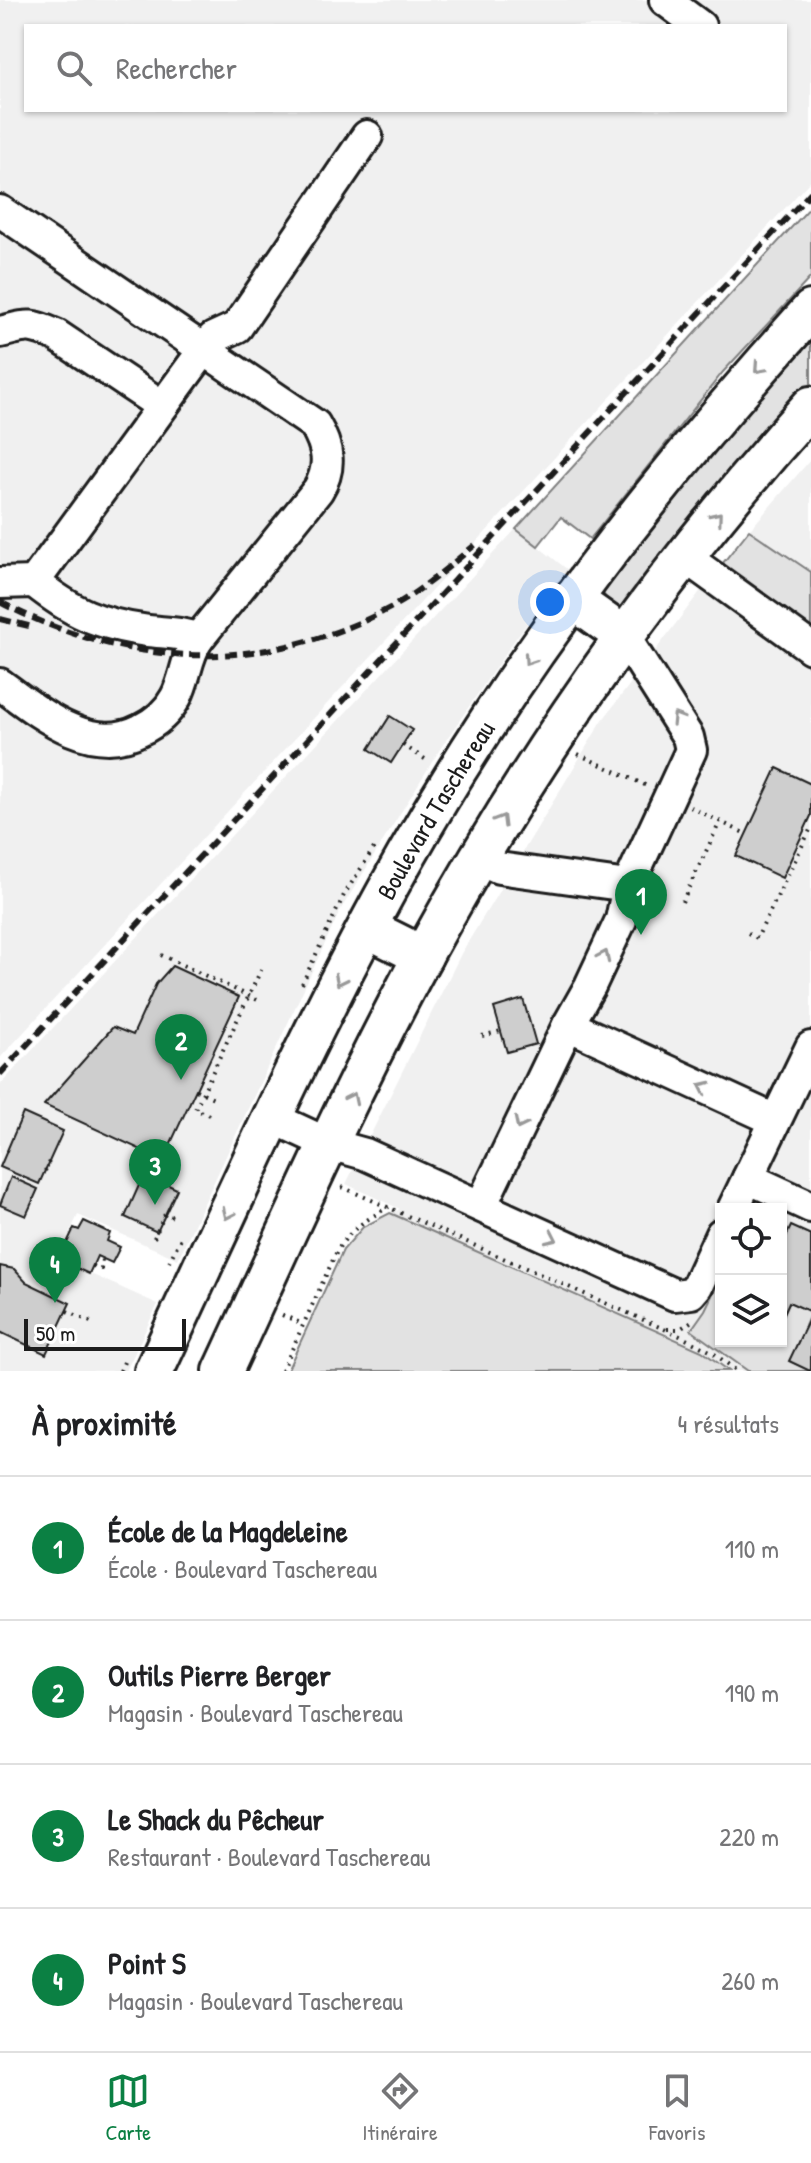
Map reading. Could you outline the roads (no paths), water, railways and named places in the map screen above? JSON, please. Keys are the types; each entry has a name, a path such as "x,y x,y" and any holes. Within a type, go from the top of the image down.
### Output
{"main road":[{"name":"Boulevard Taschereau","path":"154,1371 367,928 407,854 478,736 572,599 634,517 699,436 811,310"},
{"path":"223,1371 268,1309 329,1144 423,956 478,858 560,728 624,636 761,463 811,406"},
{"path":"572,599 624,636"},
{"path":"367,928 423,956"},
{"path":"198,1278 268,1309"}],"lane":[{"path":"34,582 213,338 237,327 367,136"},
{"path":"0,211 315,425 325,442 328,464 325,480 318,490 198,639 188,656 177,696 151,725 132,734 107,738 84,735 51,720 0,684"},
{"path":"1,334 23,324 56,335 162,406"},
{"path":"685,557 811,648"},
{"path":"0,583 34,582 74,612 148,631 185,634 198,639"},
{"path":"481,1206 621,920 628,886 689,756 692,743 624,636"},
{"path":"478,858 499,868 628,886"},
{"path":"568,1025 775,1120"},
{"path":"736,1203 811,1047"},
{"path":"273,1118 329,1144 359,1151 675,1295 691,1293 697,1286 715,1247"},
{"path":"748,1178 811,1207"}],"railway":[{"path":"0,1074 811,192"},
{"path":"0,602 48,624 97,641 146,651 196,655 245,653 295,644 344,629 392,607 475,545"},
{"path":"0,619 33,627"}],"place":[{"name":"École de la Magdeleine","path":"641,935"},
{"name":"Outils Pierre Berger","path":"181,1080"},
{"name":"Le Shack du Pêcheur","path":"155,1205"},
{"name":"Point S","path":"55,1303"}]}
